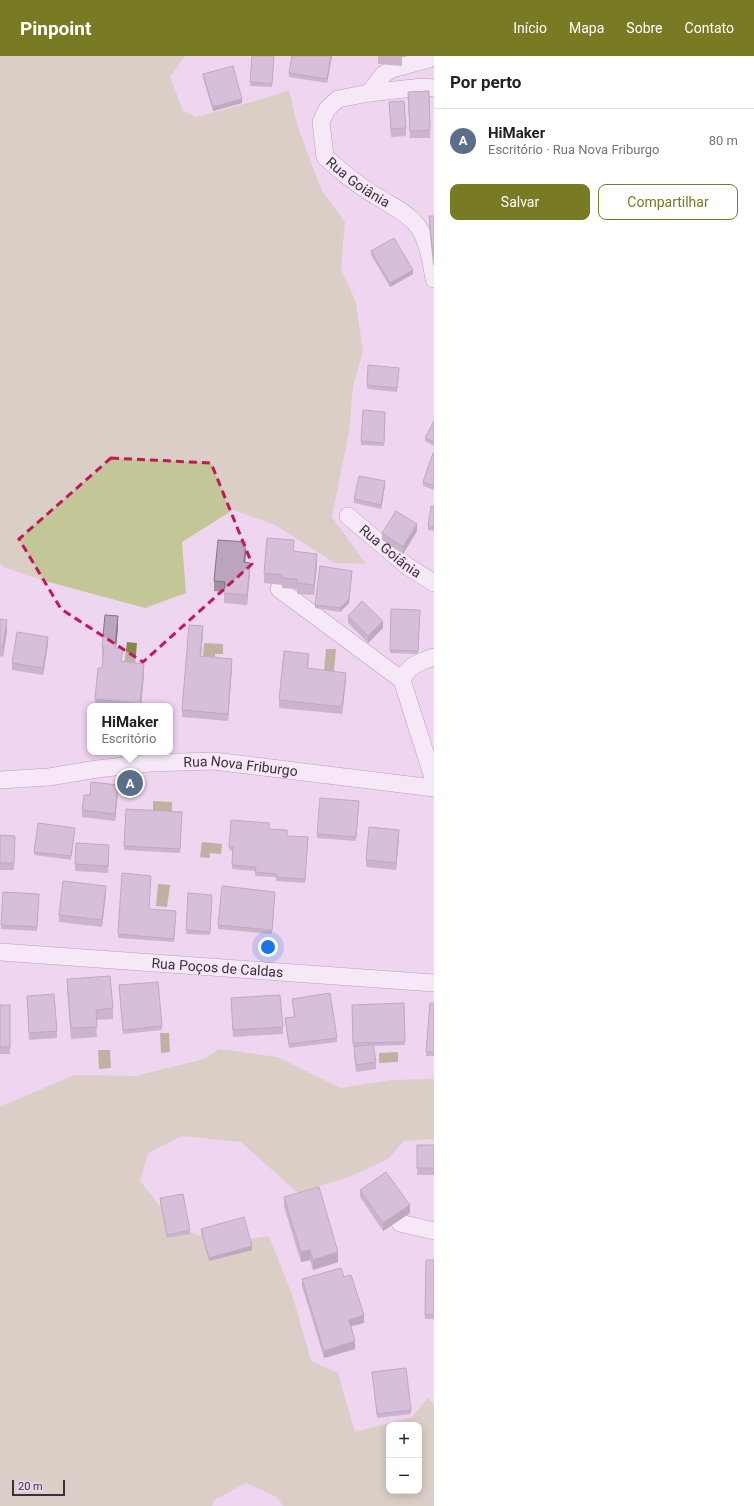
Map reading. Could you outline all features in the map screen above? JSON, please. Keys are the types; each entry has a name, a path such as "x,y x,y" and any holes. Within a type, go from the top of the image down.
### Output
{"street":[{"path":"369,93 383,75 392,69 429,59 433,56"},
{"name":"Rua Goiânia","path":"434,88 422,87 369,93 338,100 327,109 321,122 325,156 347,177 376,196 397,207 416,224 426,242 432,264 434,279"},
{"name":"Rua Goiânia","path":"348,516 407,566 434,583"},
{"path":"278,588 402,680 434,781"},
{"path":"402,680 406,672 418,662 434,657"},
{"name":"Rua Nova Friburgo","path":"0,780 49,777 97,769 150,763 214,761 434,788"},
{"name":"Rua Poços de Caldas","path":"0,952 434,983"},
{"path":"400,1223 434,1231"}],"highlighted area":[{"path":"111,458 211,463 252,564 143,662 61,609 19,539"}],"shaded area":[{"path":"0,56 185,56 170,77 183,111 196,117 266,98 289,90 298,128 322,191 345,222 341,269 356,302 363,351 353,387 349,432 332,517 366,564 335,563 275,525 233,510 182,542 186,593 145,608 45,581 3,567 0,563"},
{"path":"127,642 137,643 135,666 124,665"},
{"path":"204,643 223,644 223,654 215,654 215,657 203,656"},
{"path":"326,649 336,649 334,672 324,671"},
{"path":"153,801 172,802 172,812 153,810"},
{"path":"202,842 222,844 221,854 210,853 210,858 200,857"},
{"path":"158,884 170,885 167,907 156,906"},
{"path":"160,1033 169,1033 170,1052 161,1053"},
{"path":"219,1049 277,1057 341,1088 390,1080 434,1079 434,1139 404,1141 388,1159 349,1177 298,1193 241,1142 182,1136 148,1153 140,1181 174,1224 218,1244 269,1236 293,1297 311,1361 338,1373 355,1432 386,1424 386,1494 422,1494 422,1422 393,1422 412,1417 428,1398 434,1405 434,1506 283,1506 277,1497 246,1483 214,1500 212,1506 0,1506 0,1107 74,1075 135,1076 204,1059"},
{"path":"98,1050 110,1050 111,1068 99,1069"},
{"path":"398,1052 398,1062 379,1063 379,1053"}],"building":[{"path":"252,56 274,56 272,84 250,82"},
{"path":"292,56 331,56 327,79 289,73"},
{"path":"233,66 242,99 213,107 203,74"},
{"path":"429,91 430,130 410,131 408,92"},
{"path":"404,101 406,128 391,129 389,102"},
{"path":"429,216 434,216 434,255 433,255"},
{"path":"394,238 413,270 390,283 371,251"},
{"path":"368,365 399,368 397,388 367,385"},
{"path":"363,410 385,412 384,443 361,441"},
{"path":"434,421 434,442 425,438"},
{"path":"434,453 434,486 423,482"},
{"path":"359,476 385,481 381,505 354,499"},
{"path":"431,506 434,506 434,527 428,526"},
{"path":"396,511 417,524 403,547 382,533"},
{"path":"267,538 294,540 293,551 317,554 314,585 297,583 297,579 282,578 282,575 264,573"},
{"path":"218,540 246,542 244,562 250,563 247,595 224,593 225,582 214,581"},
{"path":"320,566 352,571 349,599 340,608 315,605"},
{"path":"362,601 383,621 368,636 348,616"},
{"path":"391,609 420,610 418,651 390,650"},
{"path":"105,615 118,616 115,648 123,649 121,661 144,664 140,703 95,699 98,668 102,668 104,647 102,647"},
{"path":"0,619 7,620 3,646 0,646"},
{"path":"189,625 203,626 200,656 232,659 228,714 182,710"},
{"path":"17,632 48,637 43,668 12,663"},
{"path":"284,651 309,654 307,668 346,673 342,707 279,700"},
{"path":"91,782 118,785 115,814 82,810 84,795 90,795"},
{"path":"320,798 359,801 356,837 317,834"},
{"path":"126,809 182,812 180,849 124,846"},
{"path":"231,820 269,823 269,829 287,830 287,836 308,837 305,879 276,877 276,874 255,872 256,867 232,865 233,847 229,847"},
{"path":"38,823 75,828 71,856 34,852"},
{"path":"369,827 399,830 396,863 366,860"},
{"path":"0,835 15,836 14,863 0,863"},
{"path":"76,843 109,845 108,866 75,864"},
{"path":"122,873 151,876 149,909 176,911 174,939 118,934"},
{"path":"63,881 106,886 102,920 59,915"},
{"path":"222,886 275,892 272,930 218,925"},
{"path":"3,892 39,894 37,927 1,925"},
{"path":"188,893 212,895 210,932 186,930"},
{"path":"110,976 113,1008 96,1010 97,1027 71,1028 67,979"},
{"path":"158,982 162,1026 123,1030 119,985"},
{"path":"330,993 337,1038 289,1044 285,1018 295,1017 292,999"},
{"path":"54,994 57,1031 29,1033 27,996"},
{"path":"280,995 283,1027 233,1030 231,998"},
{"path":"404,1003 405,1042 353,1043 352,1005"},
{"path":"430,1003 434,1003 434,1052 426,1052"},
{"path":"0,1005 10,1005 10,1047 0,1047"},
{"path":"373,1044 376,1062 356,1065 354,1047"},
{"path":"417,1145 434,1145 434,1168 417,1168"},
{"path":"386,1172 410,1205 383,1223 360,1190"},
{"path":"319,1187 338,1252 313,1260 310,1250 301,1252 284,1197"},
{"path":"183,1194 190,1230 167,1235 160,1198"},
{"path":"244,1217 252,1246 209,1258 201,1229"},
{"path":"426,1260 434,1260 434,1315 425,1315"},
{"path":"341,1268 344,1277 351,1275 364,1315 349,1320 355,1341 324,1351 302,1279"},
{"path":"406,1368 411,1410 377,1414 372,1372"}],"place":[{"name":"HiMaker","path":"130,783"}]}
